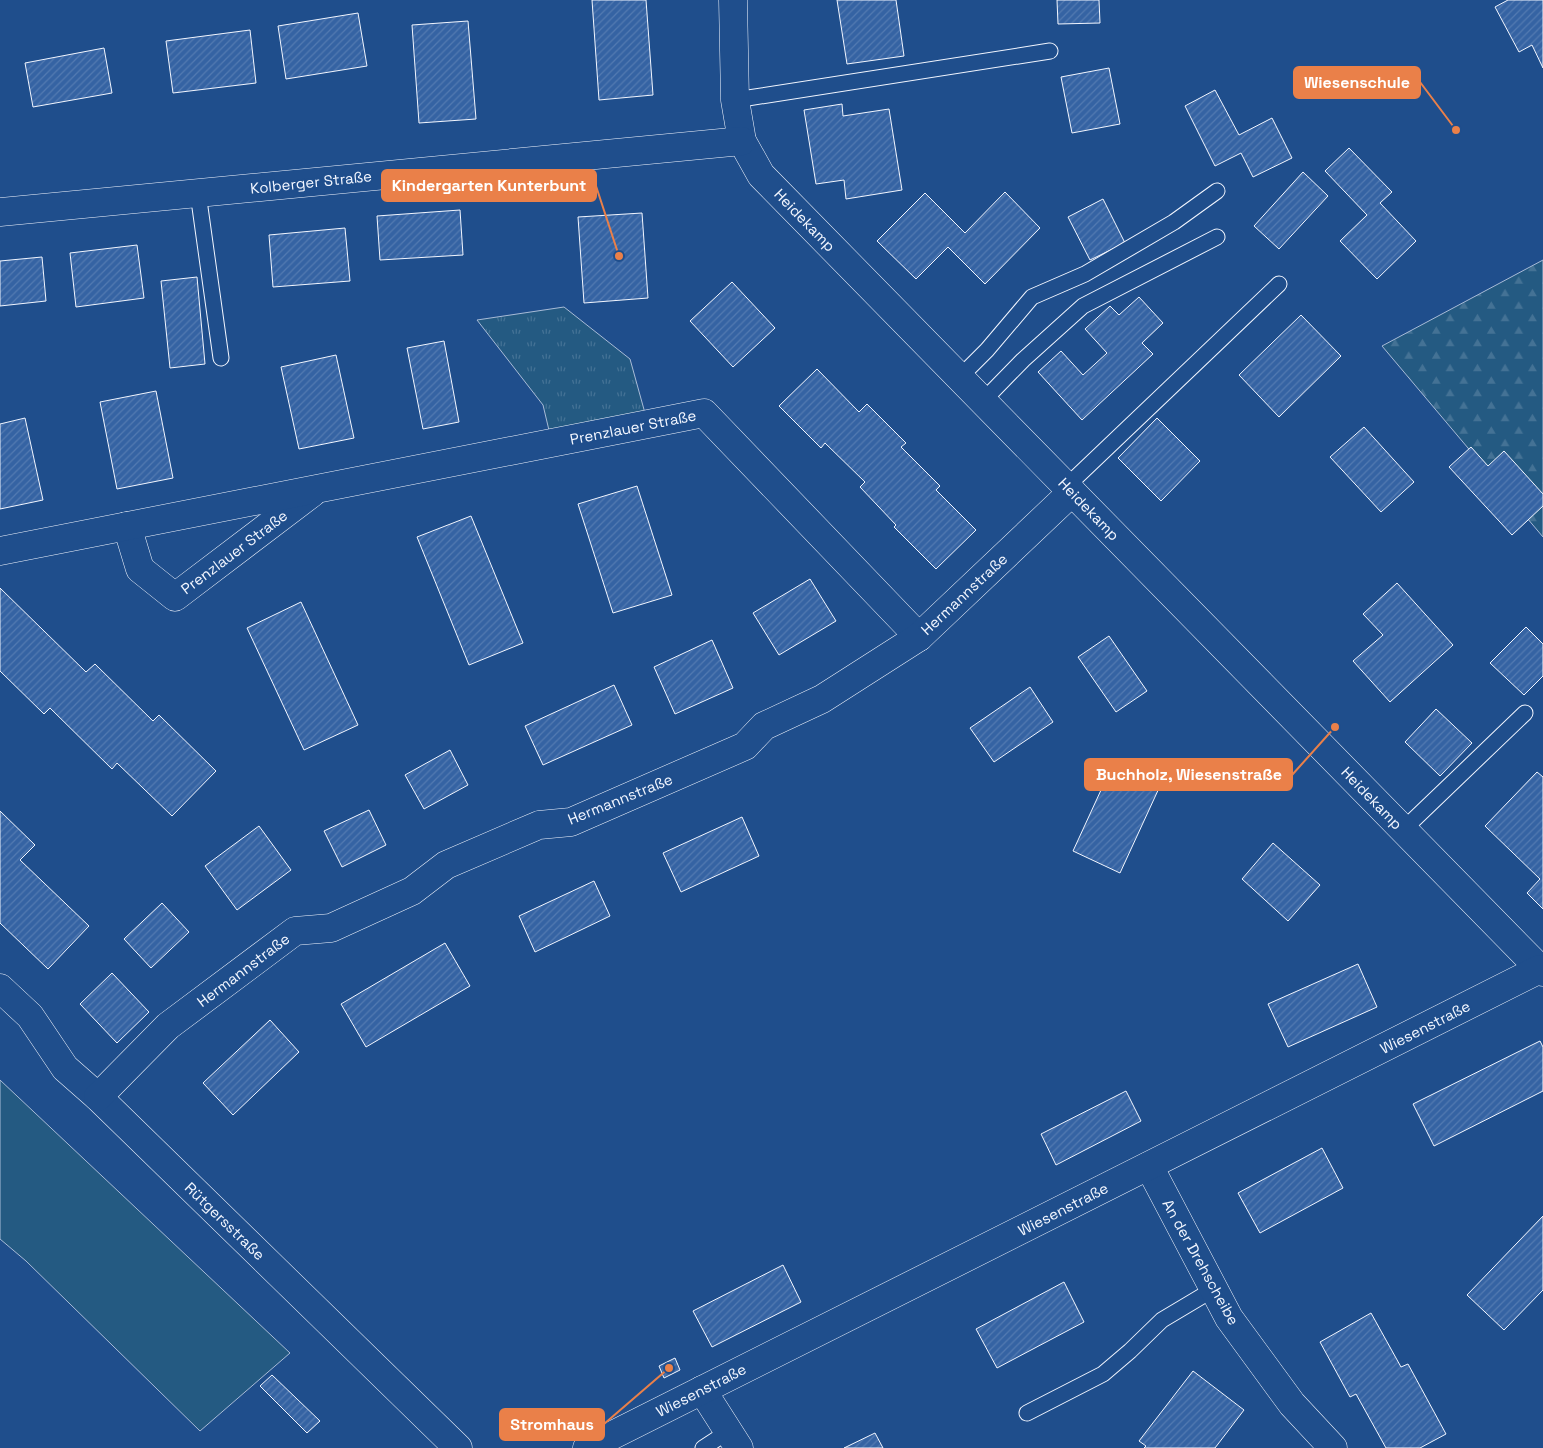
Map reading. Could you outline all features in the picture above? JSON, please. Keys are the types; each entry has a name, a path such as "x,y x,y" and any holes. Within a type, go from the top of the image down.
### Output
{"street":[{"name":"Heidekamp","path":"733,0 735,100 742,140 761,175 1541,971"},
{"name":"Kolberger Straße","path":"0,212 742,140"},
{"name":"Prenzlauer Straße","path":"0,551 704,413 919,637"},
{"name":"Prenzlauer Straße","path":"127,526 140,569 175,596 317,489"},
{"name":"Hermannstraße","path":"98,1097 168,1026 296,931 331,928 412,891 446,865 539,825 572,822 745,746 764,726 822,699 919,637 1070,489"},
{"name":"Wiesenstraße","path":"587,1448 1541,971"},
{"name":"Rütgersstraße","path":"0,988 30,1016 65,1068 98,1097 458,1448"},
{"name":"An der Drehscheibe","path":"1149,1166 1229,1318 1292,1404 1333,1448"},
{"path":"702,1390 734,1439"}],"lane":[{"path":"735,100 1050,51"},
{"path":"960,377 987,350 1032,297 1085,274 1174,222 1217,191"},
{"path":"198,193 221,358"},
{"path":"983,401 1022,360 1083,306 1217,237"},
{"path":"1070,489 1279,284"},
{"path":"1403,830 1526,713"},
{"path":"1027,1413 1103,1374 1130,1352 1162,1320 1214,1289"},
{"path":"703,1448 734,1439"}],"green space":[{"path":"1543,260 1543,537 1382,346"},
{"path":"564,307 630,359 648,424 552,443 543,405 477,320"},
{"path":"0,1080 290,1353 200,1431 26,1261 0,1239"}],"building":[{"path":"592,0 646,0 653,95 599,100"},
{"path":"837,0 896,0 904,56 847,64"},
{"path":"1057,0 1099,0 1100,23 1058,24"},
{"path":"1508,0 1543,0 1543,68 1532,45 1519,52 1495,7"},
{"path":"358,13 367,66 286,79 278,26"},
{"path":"468,21 476,119 419,123 412,25"},
{"path":"250,30 256,83 173,93 166,41"},
{"path":"104,48 112,93 33,107 25,63"},
{"path":"1109,68 1120,124 1072,133 1061,77"},
{"path":"1215,90 1239,135 1272,118 1292,158 1253,177 1241,153 1215,166 1185,106"},
{"path":"842,104 843,116 889,109 902,190 846,199 844,180 816,184 804,110"},
{"path":"1349,148 1392,192 1380,203 1416,241 1377,279 1340,241 1367,215 1325,171"},
{"path":"1303,172 1328,196 1279,249 1254,226"},
{"path":"1005,192 1040,228 985,284 948,247 916,279 877,241 925,193 965,233"},
{"path":"1103,199 1125,243 1090,260 1068,217"},
{"path":"460,210 463,255 380,260 377,216"},
{"path":"642,213 648,298 584,303 578,217"},
{"path":"345,228 350,281 273,287 269,235"},
{"path":"137,245 144,298 76,307 70,253"},
{"path":"42,257 46,301 0,306 0,261"},
{"path":"197,277 205,364 170,368 161,281"},
{"path":"732,282 775,328 733,367 690,321"},
{"path":"1139,297 1163,323 1142,343 1153,354 1082,420 1038,372 1061,351 1083,375 1107,353 1085,329 1110,306 1119,315"},
{"path":"1301,315 1341,356 1279,417 1239,375"},
{"path":"444,341 459,422 423,429 407,348"},
{"path":"336,355 354,438 299,449 281,367"},
{"path":"817,369 859,412 867,404 906,443 901,447 940,486 936,490 976,530 936,569 894,527 896,525 860,487 865,482 825,443 821,448 779,406"},
{"path":"156,391 173,478 117,489 100,402"},
{"path":"25,418 43,500 0,509 0,424"},
{"path":"1157,418 1200,461 1161,501 1118,458"},
{"path":"1364,427 1414,482 1381,512 1330,457"},
{"path":"1471,447 1488,466 1504,451 1543,494 1543,506 1512,535 1449,467"},
{"path":"637,486 672,595 613,613 578,504"},
{"path":"471,516 523,643 469,665 417,537"},
{"path":"810,579 836,621 779,655 753,613"},
{"path":"1397,583 1453,645 1390,702 1353,661 1383,635 1363,614"},
{"path":"0,588 86,672 95,664 153,721 159,715 216,771 172,816 117,763 112,769 50,708 44,714 0,671"},
{"path":"301,602 358,725 304,750 247,628"},
{"path":"1526,627 1543,644 1543,676 1524,695 1490,663"},
{"path":"1109,636 1147,691 1116,712 1078,657"},
{"path":"712,640 733,688 675,714 654,667"},
{"path":"614,685 632,725 543,765 525,726"},
{"path":"1030,687 1053,722 994,762 970,728"},
{"path":"1436,709 1472,743 1440,776 1405,742"},
{"path":"450,750 468,785 424,809 405,775"},
{"path":"1113,764 1160,786 1120,873 1073,851"},
{"path":"1537,772 1543,777 1543,909 1527,893 1540,879 1485,826"},
{"path":"369,810 386,845 342,867 324,831"},
{"path":"0,811 35,845 20,860 89,926 48,969 0,923"},
{"path":"742,817 759,856 681,892 663,853"},
{"path":"259,826 291,870 237,910 205,866"},
{"path":"1273,843 1320,885 1288,921 1242,879"},
{"path":"594,881 610,916 535,952 519,916"},
{"path":"162,903 189,932 151,968 124,939"},
{"path":"445,943 470,986 366,1047 341,1004"},
{"path":"1358,964 1377,1007 1288,1047 1268,1004"},
{"path":"112,973 149,1012 117,1043 80,1004"},
{"path":"270,1020 299,1052 233,1115 203,1083"},
{"path":"1540,1041 1543,1047 1543,1091 1434,1146 1413,1104"},
{"path":"1126,1091 1141,1121 1056,1165 1041,1134"},
{"path":"1322,1148 1343,1188 1260,1233 1238,1193"},
{"path":"1543,1216 1543,1290 1504,1330 1467,1295"},
{"path":"783,1265 801,1302 712,1347 693,1311"},
{"path":"1064,1282 1084,1322 997,1368 976,1329"},
{"path":"1371,1313 1401,1367 1408,1364 1446,1434 1420,1448 1386,1448 1356,1394 1350,1397 1320,1342"},
{"path":"675,1358 680,1370 664,1378 659,1366"},
{"path":"1193,1371 1244,1410 1215,1448 1144,1448 1146,1446 1139,1441"},
{"path":"272,1375 320,1421 307,1433 260,1386"},
{"path":"875,1433 883,1448 844,1448"}],"place":[{"name":"Wiesenschule","path":"1456,130"},
{"name":"Kindergarten Kunterbunt","path":"619,256"},
{"name":"Buchholz, Wiesenstraße","path":"1335,727"},
{"name":"Stromhaus","path":"669,1368"}]}
